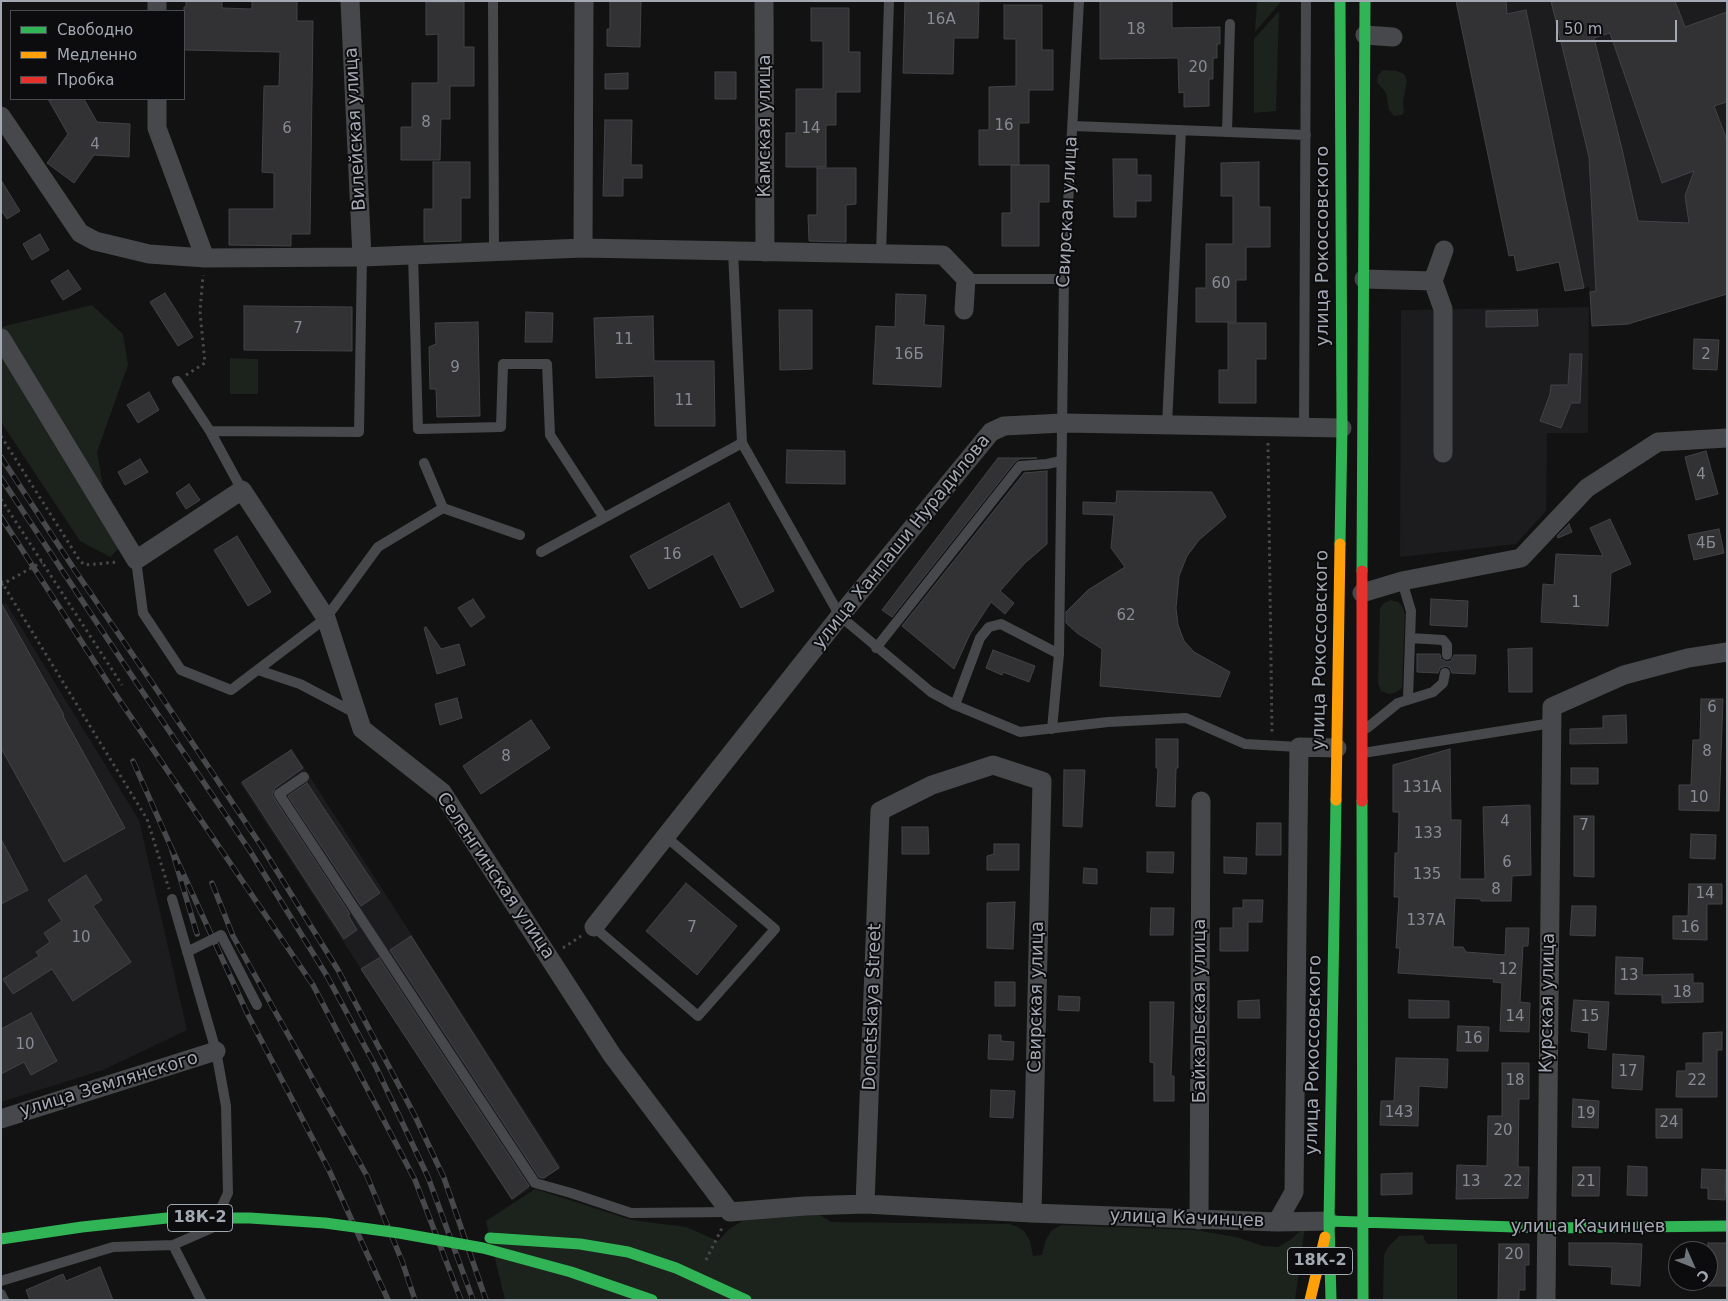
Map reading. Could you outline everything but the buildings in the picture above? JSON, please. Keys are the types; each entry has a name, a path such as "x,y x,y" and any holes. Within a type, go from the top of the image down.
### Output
{"main road":[{"name":"улица Рокоссовского","path":"1331,1300 1329,1221 1342,428 1340,1"},
{"path":"1363,1300 1362,593 1365,1"},
{"name":"18К-2","path":"1,1239 82,1227 167,1218 250,1218 325,1223 399,1233 483,1248 571,1272 652,1300"},
{"name":"улица Качинцев","path":"1329,1221 1546,1228 1727,1226"},
{"name":"18К-2","path":"1310,1300 1329,1221"},
{"name":"18К-2","path":"399,1233 580,1244 628,1252 676,1268 746,1300"}],"street":[{"name":"Вилейская улица","path":"350,1 362,256"},
{"path":"583,248 584,1"},
{"name":"Камская улица","path":"764,1 765,252"},
{"path":"1365,35 1393,37"},
{"path":"157,100 157,128 204,258"},
{"path":"1,116 80,233 95,241 149,254 204,258 362,256 583,248 943,255 966,279 964,310"},
{"path":"1443,453 1443,309 1433,281 1444,250"},
{"path":"1364,279 1433,281"},
{"path":"1,338 136,560 242,490"},
{"name":"улица Ханпаши Нурадилова","path":"594,927 840,616 992,432 1004,426 1063,423 1342,428"},
{"path":"1362,593 1402,581 1521,558 1587,488 1658,442 1727,438"},
{"name":"Селенгинская улица","path":"242,490 326,618 362,730 442,792 612,1055 730,1212"},
{"path":"1552,715 1624,675 1688,658 1727,652"},
{"name":"Курская улица","path":"1546,1300 1552,715"},
{"path":"1299,747 1337,748"},
{"name":"улица Качинцев","path":"730,1212 805,1206 865,1204 1032,1213 1277,1222 1294,1192 1299,747"},
{"name":"Donetskaya Street","path":"865,1204 880,811 932,785 993,765 1042,781"},
{"name":"Свирская улица","path":"1032,1213 1042,781"},
{"name":"Байкальская улица","path":"1199,1220 1201,801"},
{"name":"улица Землянского","path":"1,1118 216,1051"},
{"path":"1277,1222 1329,1221"}],"lane":[{"path":"493,1 494,252"},
{"path":"881,254 889,1"},
{"name":"Свирская улица","path":"1052,729 1059,654 1064,279 1079,1"},
{"path":"1297,427 1306,135 1306,1"},
{"path":"1227,132 1230,24"},
{"path":"1072,126 1306,135"},
{"path":"1167,425 1181,130"},
{"path":"733,251 742,443 840,616 876,648 931,692 955,705 1020,732 1108,722 1186,718 1245,744 1299,747"},
{"path":"413,254 418,429 501,428 503,364 548,364 550,435 604,518"},
{"path":"210,431 360,432 362,256"},
{"path":"966,279 1064,279"},
{"path":"177,381 210,431 242,490"},
{"path":"541,552 742,443"},
{"path":"876,648 1020,466 1061,461"},
{"path":"424,463 443,508 520,535"},
{"path":"136,560 143,613 181,670 231,690 326,618 378,547 443,508"},
{"path":"1402,581 1410,604 1408,699"},
{"path":"955,705 980,638 990,628 1002,624 1059,654"},
{"path":"1410,638 1443,640 1447,646 1446,654"},
{"path":"258,670 300,684 357,714"},
{"path":"1363,732 1398,703 1434,692 1443,683 1445,673"},
{"path":"1363,752 1552,715"},
{"path":"304,777 279,794 535,1183 631,1213 730,1212"},
{"path":"594,927 698,1016 775,928 665,836"},
{"path":"1,1282 113,1247 173,1245 212,1228 228,1193 226,1106 216,1051 172,899"},
{"path":"187,952 221,935 256,1005"},
{"path":"173,1245 201,1300"},
{"path":"1,1294 4,1300"}],"path":[{"path":"177,381 205,363 200,312 204,258"},
{"path":"1272,745 1268,441 1297,427"},
{"path":"1,436 80,561 85,565 136,560"},
{"path":"1,499 122,685"},
{"path":"42,562 2,583 147,819 172,899"},
{"path":"549,958 594,927"},
{"path":"705,1261 730,1212"}],"shaded area":[{"path":"1257,1 1280,1 1280,3 1255,32"},
{"path":"1457,1 1727,1 1727,293 1626,325 1592,326 1589,287 1565,291 1556,247 1509,256"},
{"path":"1279,11 1276,111 1254,113 1254,39"},
{"path":"1383,70 1397,71 1404,74 1407,81 1403,101 1404,112 1402,115 1394,116 1389,110 1386,93 1377,82 1378,75"},
{"path":"92,305 123,334 128,365 97,452 105,498 121,546 110,557 80,541 1,422 1,327"},
{"path":"1589,307 1588,433 1547,433 1546,511 1516,544 1400,557 1401,310"},
{"path":"230,358 258,359 258,394 230,394"},
{"path":"1391,600 1398,602 1402,606 1405,614 1402,688 1395,693 1389,694 1381,691 1378,683 1380,608 1384,603"},
{"path":"6,603 139,820 187,1030 103,1070 1,1102 1,605"},
{"path":"292,749 561,1167 512,1201 240,783"},
{"path":"535,1189 632,1220 686,1227 718,1241 729,1229 742,1221 805,1206 831,1222 1009,1224 1024,1231 1030,1241 1033,1256 1042,1255 1045,1242 1051,1231 1061,1225 1195,1230 1236,1237 1263,1246 1278,1247 1290,1240 1305,1227 1295,1300 505,1300 486,1221"},
{"path":"1423,1235 1428,1244 1457,1244 1457,1300 1383,1300 1384,1255 1388,1247 1399,1236"}],"railway":[{"path":"1,457 76,572 262,847 338,970 415,1116 444,1178 486,1300"},
{"path":"1,478 250,851 327,976 376,1067 428,1177 473,1300"},
{"path":"1,517 114,692 313,985 415,1180 461,1300"},
{"path":"133,761 171,847"},
{"path":"197,934 171,847 248,1015 329,1170 388,1300"},
{"path":"212,883 233,936 367,1176 402,1261 415,1300"}],"traffic: fast":[{"path":"1340,1 1342,428 1340,544"},
{"path":"1362,571 1365,1"},
{"path":"1331,1300 1329,1221 1336,800"},
{"path":"1362,801 1363,1300"},
{"path":"1,1239 82,1227 167,1218 250,1218 325,1223 399,1233 483,1248 571,1272 652,1300"},
{"path":"1329,1221 1546,1228 1727,1226"},
{"path":"490,1238 580,1244 628,1252 676,1268 746,1300"}],"traffic: slow":[{"path":"1336,800 1340,544"},
{"path":"1310,1300 1325,1237"}],"traffic: jam":[{"path":"1362,571 1362,801"}]}
